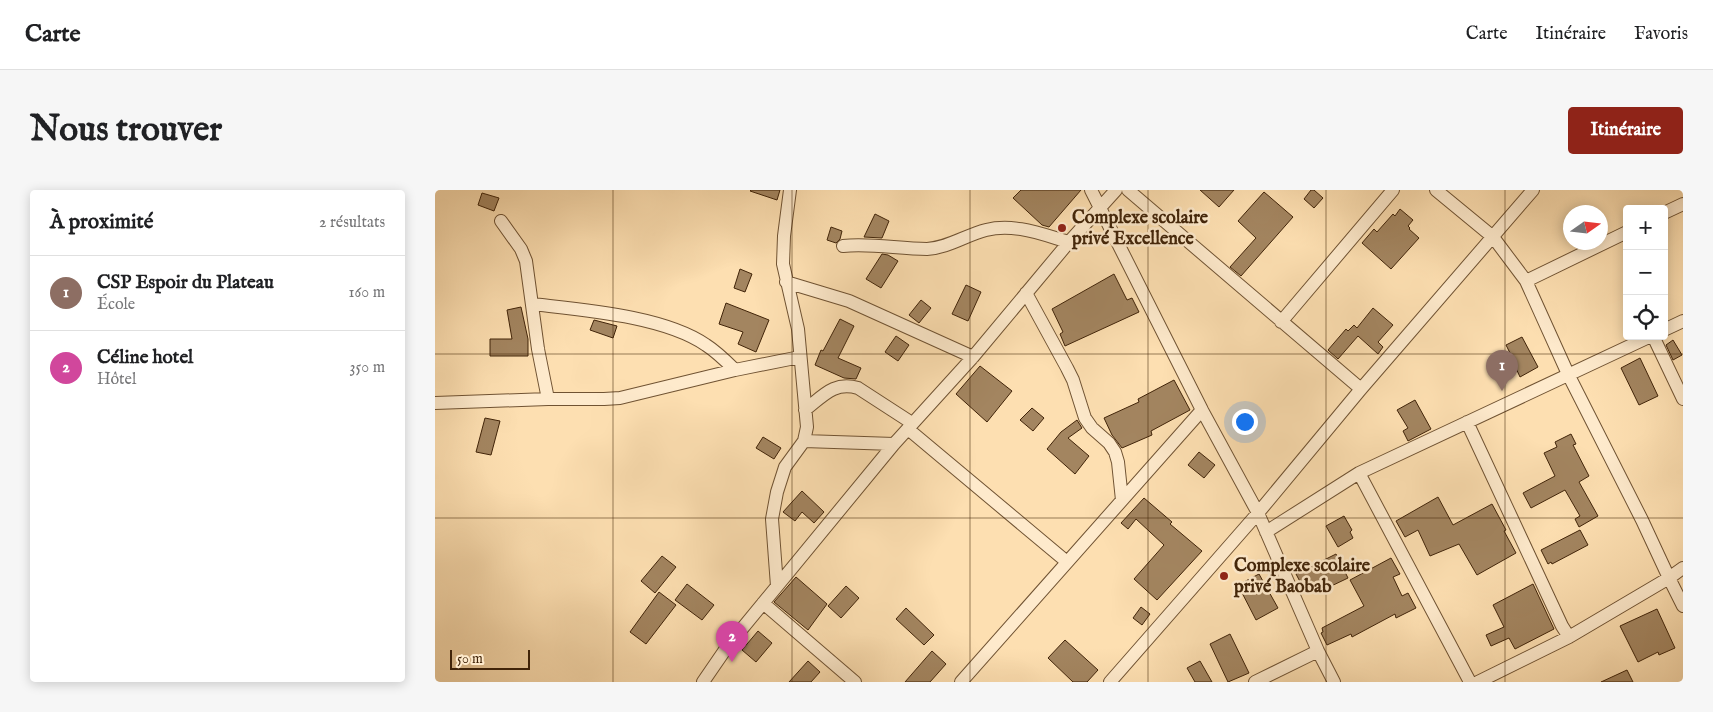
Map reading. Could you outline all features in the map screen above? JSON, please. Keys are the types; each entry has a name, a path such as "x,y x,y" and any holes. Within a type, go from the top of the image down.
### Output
{"street":[{"path":"777,586 772,518 775,501 785,467 804,441 807,427 798,329 783,264 784,236 790,190"},
{"path":"1091,190 1202,410 1258,513 1318,651 1334,682"},
{"path":"703,682 727,647 894,444 973,357 1069,242 1116,190"},
{"path":"1127,190 1361,389"},
{"path":"1281,322 1393,190"},
{"path":"1436,190 1493,238 1526,281 1567,374 1642,520 1683,606"},
{"path":"1110,682 1258,513 1361,389 1533,190"},
{"path":"1668,211 1683,204"},
{"path":"501,221 521,249 526,260 538,350 548,399"},
{"path":"843,246 865,245 929,249 985,230 1002,227 1024,229 1069,242"},
{"path":"1526,281 1623,234"},
{"path":"786,282 849,301 973,357"},
{"path":"1026,293 1073,380 1085,418 1115,452 1118,462 1122,500"},
{"path":"532,304 610,314 675,330 706,344 735,370"},
{"path":"1668,328 1683,322"},
{"path":"1265,532 1359,474 1567,374 1643,340"},
{"path":"1654,340 1683,398"},
{"path":"435,403 548,399 605,400 800,357"},
{"path":"805,410 837,386 858,388 910,426 1067,562"},
{"path":"961,682 1202,410"},
{"path":"1467,422 1562,626 1569,637"},
{"path":"804,441 894,444"},
{"path":"1359,474 1470,682"},
{"path":"1479,682 1569,637 1683,568"},
{"path":"763,603 855,682"},
{"path":"1255,682 1318,651"}],"building":[{"path":"751,190 780,190 777,200"},
{"path":"1021,190 1081,190 1049,227 1042,225 1013,198"},
{"path":"1200,190 1234,190 1219,207"},
{"path":"1311,190 1314,190 1323,198 1314,208 1304,199"},
{"path":"1264,192 1293,217 1241,276 1230,267 1256,238 1238,221"},
{"path":"482,193 499,198 494,211 478,205"},
{"path":"1400,209 1413,220 1408,226 1409,229 1419,238 1391,269 1362,243 1374,229 1377,232"},
{"path":"875,214 889,221 882,238 864,237"},
{"path":"831,227 842,231 840,239 836,243 827,240"},
{"path":"882,254 898,261 881,288 866,279"},
{"path":"740,269 752,274 745,292 734,288"},
{"path":"1114,274 1127,300 1132,298 1139,312 1065,346 1060,334 1063,332 1052,309"},
{"path":"966,285 981,292 968,321 952,314"},
{"path":"921,300 931,308 919,323 909,315"},
{"path":"726,303 769,320 756,352 738,344 743,332 719,324"},
{"path":"521,307 528,339 528,356 490,356 490,339 512,339 507,310"},
{"path":"1373,308 1393,325 1378,342 1383,347 1378,354 1358,336 1338,359 1328,350 1346,329 1348,331 1354,325 1357,328"},
{"path":"840,319 854,326 838,358 861,368 856,379 844,378 815,365 821,350 823,351"},
{"path":"594,320 617,326 613,338 590,330"},
{"path":"896,336 909,345 898,361 885,352"},
{"path":"1522,337 1538,367 1520,377 1506,345"},
{"path":"1673,340 1682,355 1673,360 1666,345"},
{"path":"1640,358 1658,396 1639,405 1621,368"},
{"path":"980,366 1012,391 987,422 956,394"},
{"path":"1174,380 1190,410 1151,431 1152,435 1122,448 1112,435 1104,418 1139,402 1138,399"},
{"path":"1415,400 1431,429 1408,441 1403,431 1408,428 1397,410"},
{"path":"1032,408 1044,418 1033,431 1020,420"},
{"path":"485,418 500,421 491,455 476,452"},
{"path":"1077,420 1082,428 1068,438 1089,456 1075,474 1047,449 1061,432"},
{"path":"1571,434 1576,444 1573,445 1589,476 1579,482 1598,516 1579,527 1575,519 1580,516 1565,490 1531,508 1523,493 1555,476 1544,453 1557,447 1555,442"},
{"path":"763,437 781,448 774,459 756,448"},
{"path":"1199,452 1215,465 1204,478 1188,465"},
{"path":"802,491 824,512 814,523 802,512 795,521 783,512"},
{"path":"1438,497 1453,525 1492,504 1516,553 1477,575 1459,544 1430,556 1418,530 1405,537 1396,521"},
{"path":"1144,498 1172,522 1170,524 1202,551 1157,600 1134,579 1164,545 1136,519 1128,529 1121,523"},
{"path":"1344,516 1352,530 1350,532 1353,538 1338,547 1326,526"},
{"path":"1580,530 1588,545 1552,564 1551,562 1548,564 1541,550"},
{"path":"1336,554 1348,578 1325,589 1322,583 1305,591 1296,574"},
{"path":"662,556 676,567 655,593 641,581"},
{"path":"1391,558 1400,574 1393,577 1402,596 1408,593 1416,608 1396,618 1395,614 1352,637 1351,634 1327,645 1321,633 1323,632 1322,628 1364,606 1350,580"},
{"path":"1259,574 1278,608 1256,620 1238,585"},
{"path":"796,577 827,604 808,630 774,602"},
{"path":"687,584 714,605 702,620 675,600"},
{"path":"1533,584 1554,629 1515,649 1509,638 1491,646 1486,635 1504,627 1493,605"},
{"path":"846,586 859,598 841,618 828,606"},
{"path":"659,592 676,605 646,644 630,632"},
{"path":"1141,607 1150,614 1142,625 1133,618"},
{"path":"906,608 934,635 924,645 896,619"},
{"path":"1657,609 1675,648 1659,655 1658,652 1638,662 1620,626"},
{"path":"758,631 772,643 756,662 742,650"},
{"path":"1230,634 1249,673 1228,682 1210,644"},
{"path":"1065,640 1098,670 1087,682 1073,682 1048,658"},
{"path":"932,651 946,664 930,682 905,682"},
{"path":"808,661 820,672 811,682 789,682"},
{"path":"1200,661 1212,682 1195,682 1187,668"},
{"path":"1627,670 1633,682 1601,682"}],"place":[{"name":"Complexe scolaire privé Excellence","path":"1062,228"},
{"name":"CSP Espoir du Plateau","path":"1502,391"},
{"name":"Complexe scolaire privé Baobab","path":"1224,576"},
{"name":"Céline hotel","path":"732,662"}]}
